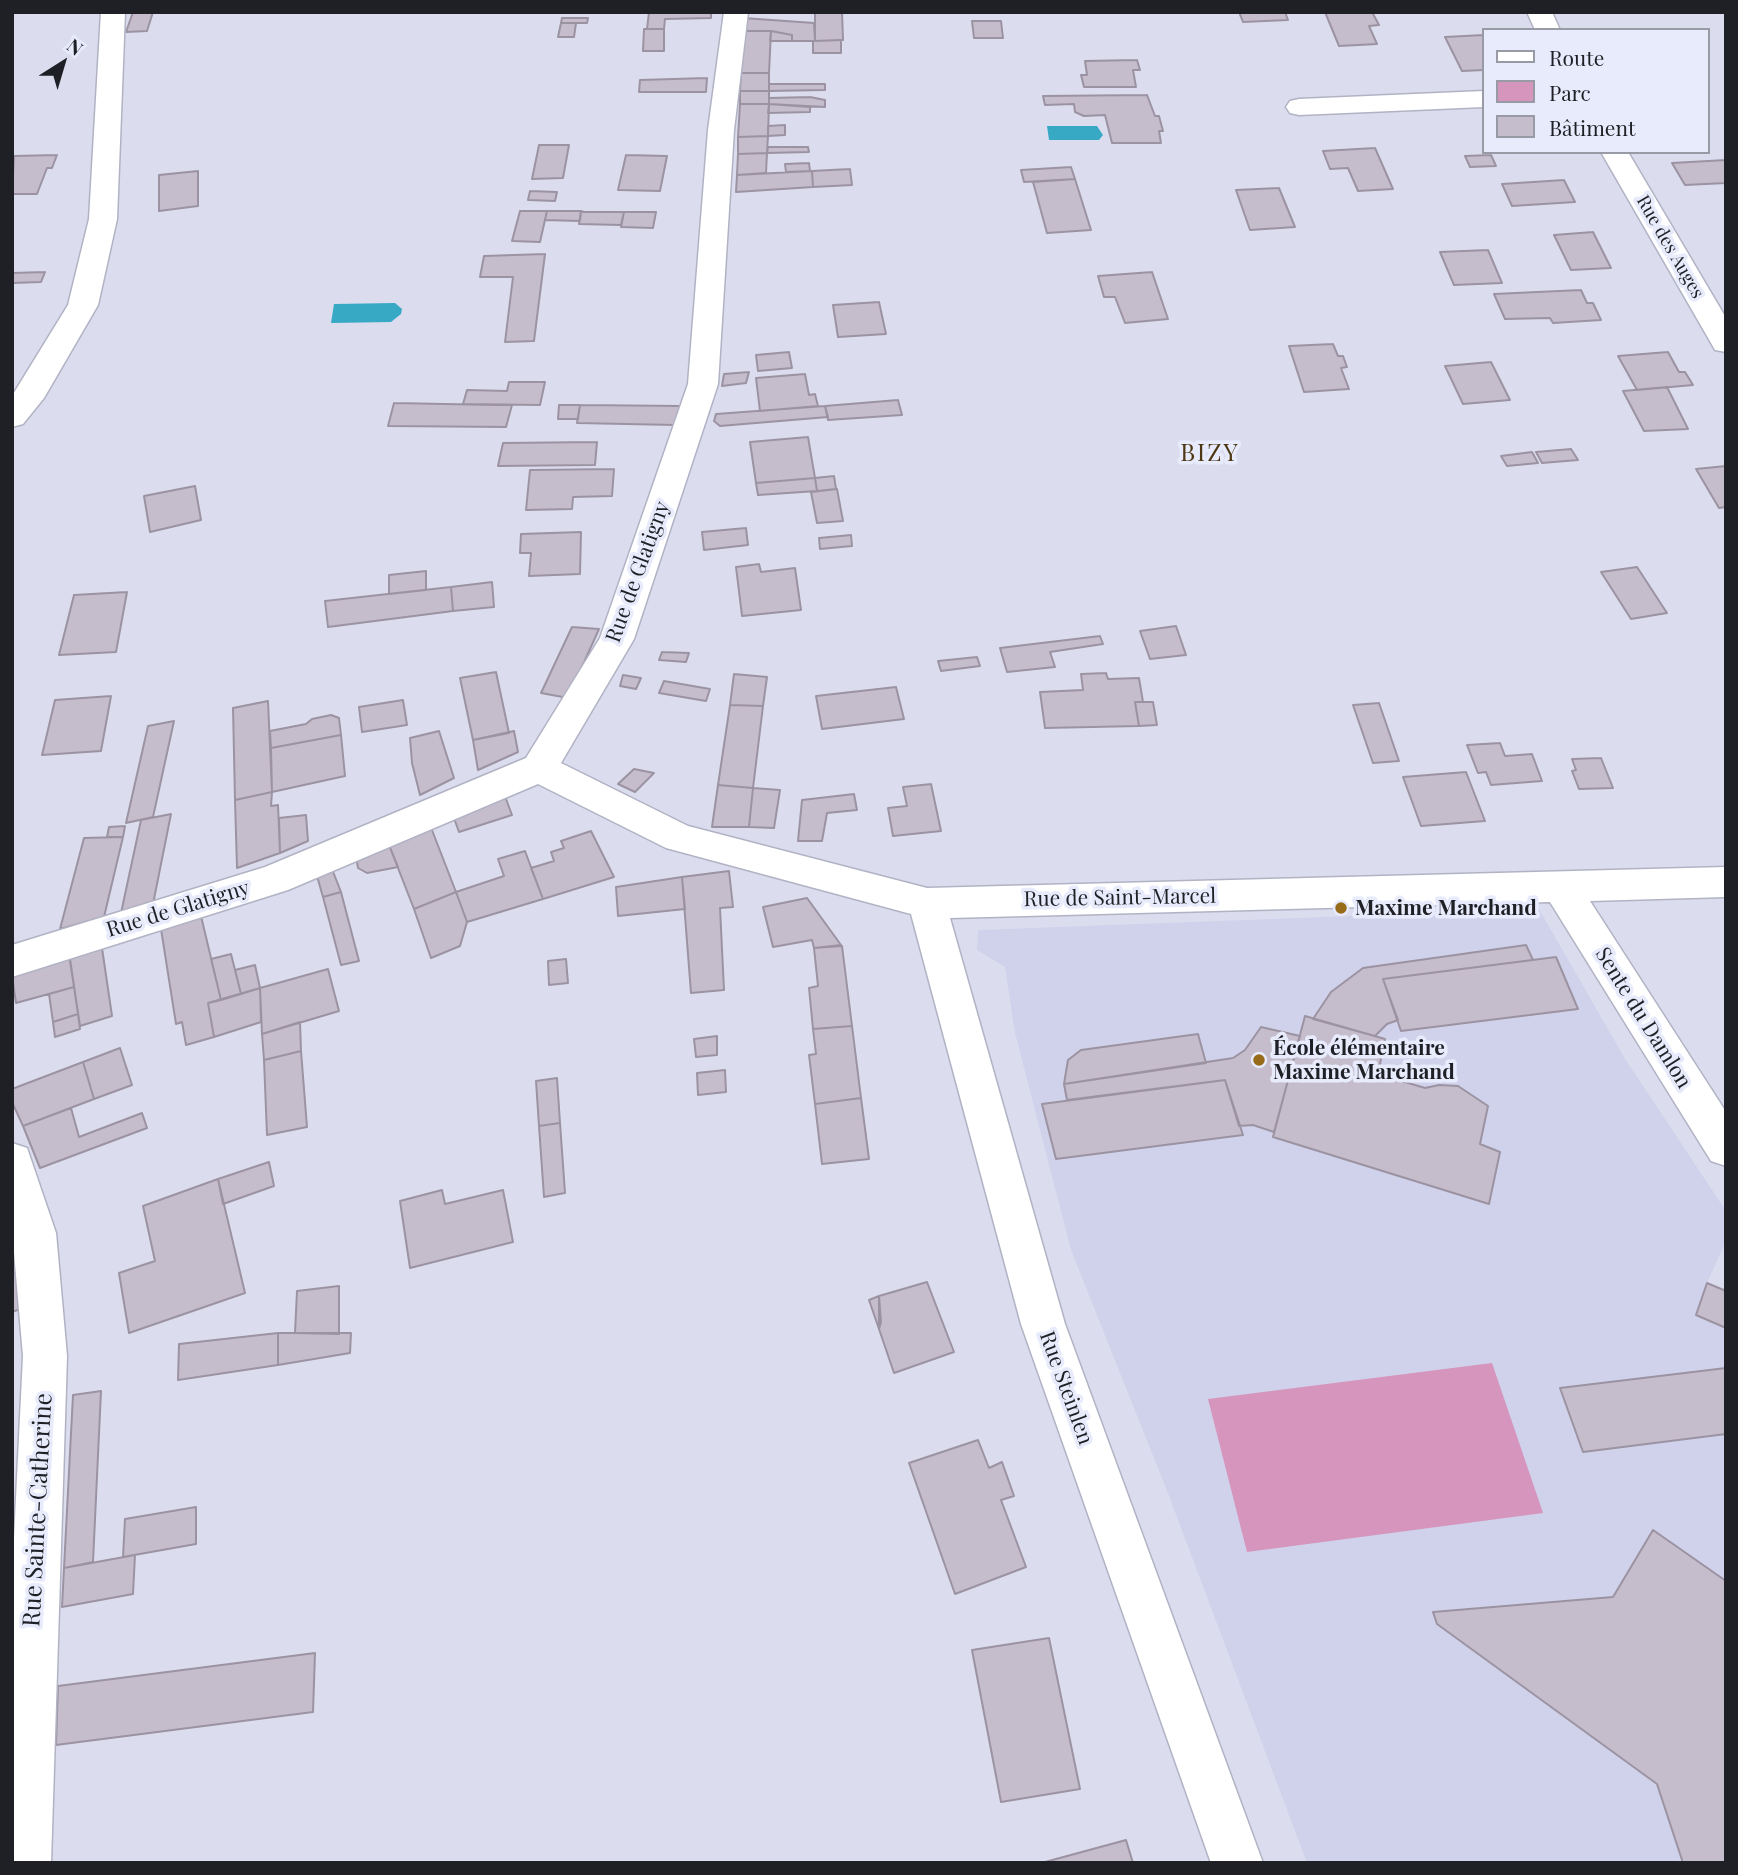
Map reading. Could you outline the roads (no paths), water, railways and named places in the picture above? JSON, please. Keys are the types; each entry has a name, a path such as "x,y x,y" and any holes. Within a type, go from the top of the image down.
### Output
{"street":[{"path":"12,417 33,391 83,305 103,219 114,12"},
{"name":"Rue de Glatigny","path":"12,961 275,878 539,768 617,639 703,384 721,130 736,12"},
{"path":"1539,12 1547,28"},
{"path":"1298,107 1482,99"},
{"name":"Rue des Auges","path":"1616,154 1726,343"},
{"name":"Rue de Saint-Marcel","path":"539,768 679,838 927,903 1726,882"},
{"name":"Sente du Damlon","path":"1561,888 1726,1148"},
{"name":"Rue Steinlen","path":"927,903 1043,1324 1237,1863"},
{"name":"Rue Sainte-Catherine","path":"12,1161 35,1233 46,1356 24,1863"}],"water":[{"path":"1047,126 1097,126 1103,135 1099,140 1049,140"},
{"path":"395,303 402,309 401,314 391,322 331,323 334,304"}],"place":[{"name":"Maxime Marchand","path":"1341,908"},
{"name":"École élémentaire Maxime Marchand","path":"1259,1060"}],"district":[{"name":"BIZY","path":"1210,454"}]}
